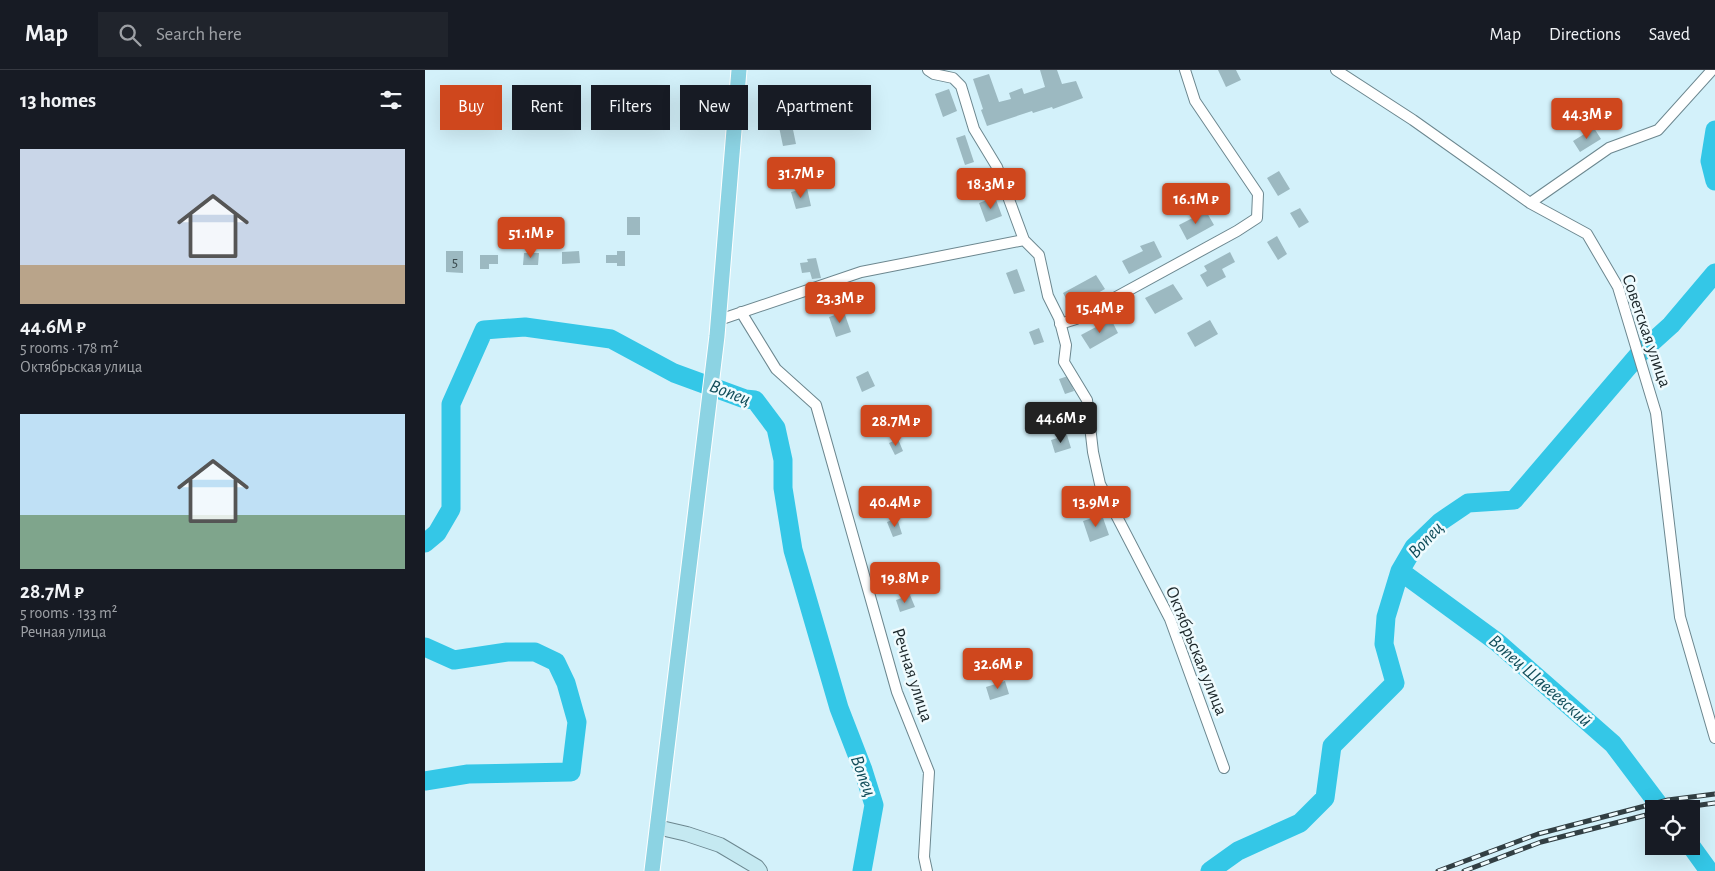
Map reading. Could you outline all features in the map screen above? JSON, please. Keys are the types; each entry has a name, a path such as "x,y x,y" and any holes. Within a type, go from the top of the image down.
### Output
{"main road":[{"path":"652,871 719,320 739,70"}],"street":[{"name":"Октябрьская улица","path":"928,70 933,74 953,78 961,86 974,129 997,167 1025,240 1039,255 1048,296 1066,344 1064,362 1087,400 1093,452 1100,484 1170,619 1224,768"},
{"path":"1060,324 1076,319 1237,231 1257,218 1258,194 1195,101 1185,70"},
{"name":"Советская улица","path":"1336,70 1413,120 1531,203 1587,234 1617,287 1656,413 1680,618 1715,738"},
{"path":"1531,203 1609,148 1658,130 1712,70"},
{"path":"719,320 861,272 1025,240"},
{"name":"Речная улица","path":"741,312 777,369 816,405 897,692 929,772 924,857 927,871"},
{"path":"657,827 687,834 720,845 757,867 760,871"}],"building":[{"path":"1040,70 1057,70 1062,84 1076,81 1083,98 1053,109 1052,107 1033,113 1032,111 987,126 973,79 989,74 999,102 1011,99 1009,93 1022,88 1024,94 1045,87"},
{"path":"1218,70 1236,70 1241,80 1226,87"},
{"path":"949,89 957,111 943,117 935,94"},
{"path":"1594,128 1601,139 1580,152 1573,141"},
{"path":"780,130 793,130 796,144 783,146"},
{"path":"965,135 974,162 965,165 956,138"},
{"path":"1279,171 1290,189 1278,196 1267,178"},
{"path":"807,188 811,206 796,209 791,192"},
{"path":"995,197 1002,216 986,222 979,203"},
{"path":"1300,208 1309,222 1299,228 1290,213"},
{"path":"1206,211 1214,225 1187,240 1179,225"},
{"path":"627,217 640,217 640,235 627,235"},
{"path":"1277,236 1287,254 1278,260 1267,242"},
{"path":"1154,241 1162,257 1129,274 1122,261 1143,251 1140,246"},
{"path":"446,251 463,251 463,273 446,272"},
{"path":"579,251 580,263 562,264 562,252"},
{"path":"617,251 625,251 625,266 617,266 617,263 606,263 606,255 617,255"},
{"path":"1230,252 1235,262 1222,269 1226,277 1207,287 1200,275 1207,271 1204,266"},
{"path":"524,253 539,253 538,265 523,265"},
{"path":"480,255 498,255 498,264 489,264 489,269 480,269"},
{"path":"816,258 821,278 812,279 810,272 802,273 800,263 808,262 807,259"},
{"path":"1017,269 1025,291 1014,294 1006,273"},
{"path":"1096,275 1105,289 1071,308 1063,293"},
{"path":"1173,284 1183,299 1155,314 1145,298"},
{"path":"844,312 851,332 836,337 829,317"},
{"path":"1111,319 1118,333 1090,349 1081,335"},
{"path":"1210,320 1218,334 1195,347 1187,333"},
{"path":"1039,328 1044,342 1034,345 1029,332"},
{"path":"868,371 875,386 862,392 856,377"},
{"path":"1068,376 1074,391 1065,394 1059,379"},
{"path":"1067,435 1071,448 1055,453 1051,440"},
{"path":"898,439 903,451 895,455 889,443"},
{"path":"1102,515 1109,535 1090,542 1083,521"},
{"path":"897,518 902,534 893,537 887,522"},
{"path":"910,595 915,607 900,612 896,600"},
{"path":"1005,681 1009,694 990,700 986,687"}],"waterway":[{"name":"Вопец","path":"1715,130 1710,161 1715,181"},
{"name":"Вопец","path":"1210,871 1238,851 1300,823 1325,798 1332,746 1395,683 1384,644 1386,617 1400,571 1414,547 1440,522 1468,503 1514,500 1640,353 1671,325 1715,273"},
{"name":"Вопец","path":"425,543 437,533 451,509 451,404 484,330 525,327 611,339 674,373 745,399 755,400 776,428 783,460 783,488 793,550 839,708 863,770 874,805 862,871"},
{"name":"Вопец Шавеевский","path":"1400,571 1497,642 1613,744 1655,800"},
{"name":"Вопец","path":"425,647 454,660 507,652 535,652 556,662 566,683 577,722 571,772 468,774 425,781"},
{"name":"Вопец Шавеевский","path":"1697,855 1709,871"}],"railway":[{"path":"1438,871 1538,834 1668,800 1715,794"},
{"path":"1700,805 1715,803"},
{"path":"1464,871 1541,842 1645,815"}]}
